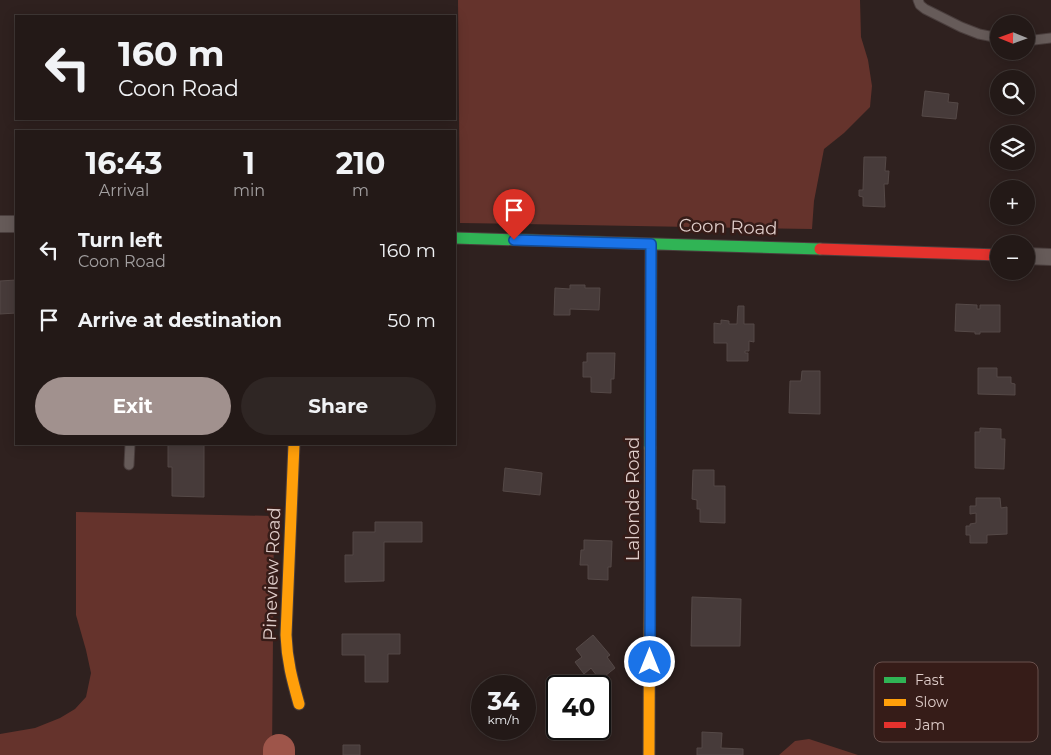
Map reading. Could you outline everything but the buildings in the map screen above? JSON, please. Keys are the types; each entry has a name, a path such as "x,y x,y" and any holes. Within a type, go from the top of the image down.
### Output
{"street":[{"path":"0,224 15,224"},
{"name":"Coon Road","path":"456,238 990,256"},
{"name":"Lalonde Road","path":"649,755 651,244"},
{"path":"1035,256 1051,257"},
{"name":"Pineview Road","path":"294,445 286,635 287,656 299,704"}],"lane":[{"path":"918,0 925,10 961,27 990,36"},
{"path":"1035,40 1051,38"},
{"path":"129,465 130,445"}],"shaded area":[{"path":"458,0 860,0 861,37 868,60 872,86 870,107 844,133 824,149 814,201 812,229 460,223"},
{"path":"76,512 274,516 272,755 0,755 0,734 35,728 60,718 75,709 86,697 91,673 76,615"},
{"path":"809,739 858,755 779,755 795,741"}],"waterway":[{"path":"279,750 279,755"}],"traffic: fast":[{"path":"456,238 820,249"},
{"path":"650,448 651,244"}],"traffic: slow":[{"path":"294,445 286,635 290,670 299,704"},
{"path":"649,755 650,448"}],"traffic: jam":[{"path":"820,249 990,255"}],"route":[{"path":"514,240 651,244 650,662"}]}
